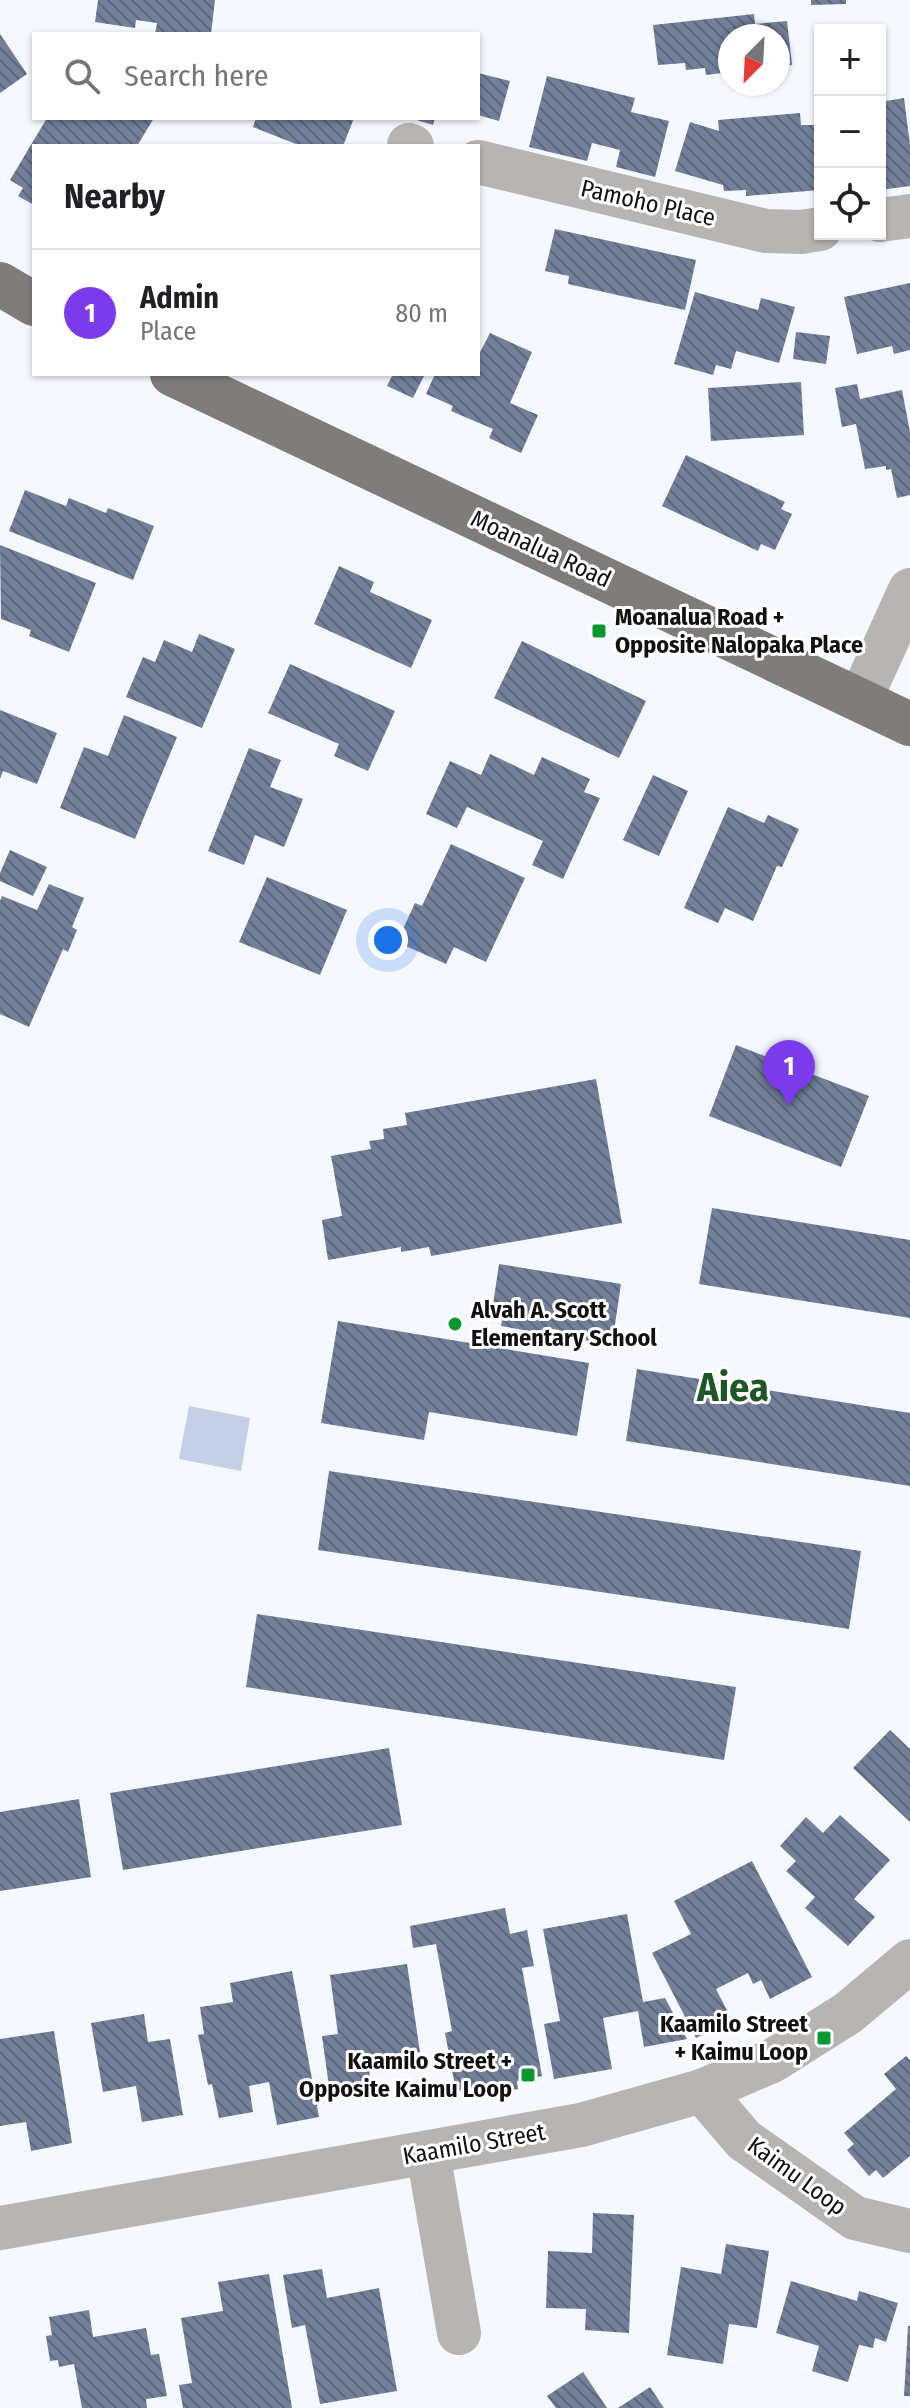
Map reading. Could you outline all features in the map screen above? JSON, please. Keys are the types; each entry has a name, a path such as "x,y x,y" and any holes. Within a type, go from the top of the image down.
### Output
{"main road":[{"path":"0,284 32,303"},
{"name":"Moanalua Road","path":"176,376 910,724"}],"street":[{"name":"Pamoho Place","path":"480,162 766,231 814,230"},
{"path":"886,219 910,216"},
{"path":"860,700 910,590"},
{"name":"Kaamilo Street","path":"0,2228 581,2125 702,2091 772,2061 848,2013 910,1961"},
{"name":"Kaimu Loop","path":"702,2091 744,2140 855,2218 910,2231"},
{"path":"428,2153 459,2333"}],"shaded area":[{"path":"189,1406 250,1418 241,1471 179,1459"}],"building":[{"path":"98,0 215,0 211,32 155,32 157,23 136,20 135,28 95,22"},
{"path":"811,0 846,0 846,4 811,5"},
{"path":"754,14 755,24 718,24 718,74 706,75 705,68 686,70 685,63 658,65 653,25"},
{"path":"787,21 787,24 755,24"},
{"path":"0,34 27,74 0,93"},
{"path":"480,74 510,81 499,121 480,116"},
{"path":"547,76 635,98 631,112 669,121 655,177 616,167 620,150 592,143 587,161 529,147"},
{"path":"904,98 910,145 910,186 886,189 886,101"},
{"path":"800,113 801,125 814,125 814,190 746,196 746,190 724,191 723,185 675,171 690,122 719,131 718,120"},
{"path":"46,120 153,120 138,144 32,144 32,204 18,196 23,188 10,180"},
{"path":"255,120 353,120 344,144 296,144 253,127"},
{"path":"417,120 434,120 433,125"},
{"path":"555,229 696,260 685,310 568,284 569,276 545,271"},
{"path":"910,283 910,350 894,354 892,346 857,354 844,297"},
{"path":"695,292 758,310 761,298 795,307 779,363 736,351 731,369 716,365 713,375 674,364"},
{"path":"796,332 830,336 826,364 793,359"},
{"path":"490,333 532,352 510,403 538,415 521,453 489,438 493,429 451,411 453,406 426,394 434,376 480,376 480,352"},
{"path":"392,376 424,376 413,398 387,386"},
{"path":"801,382 804,435 711,441 708,388"},
{"path":"857,384 860,399 902,390 910,432 910,495 897,498 891,469 886,470 886,466 865,469 856,424 842,427 835,388"},
{"path":"686,455 785,502 781,509 792,514 775,550 761,544 758,551 662,506"},
{"path":"25,490 66,506 69,498 106,513 108,508 154,526 133,580 9,531"},
{"path":"0,545 96,583 69,652 29,636 31,630 1,619"},
{"path":"339,566 374,582 370,592 432,620 411,668 314,624"},
{"path":"199,634 235,649 202,728 126,697 143,657 155,662 164,640 192,652"},
{"path":"522,641 646,701 619,758 494,698"},
{"path":"290,664 395,711 368,771 334,756 339,744 268,713"},
{"path":"0,710 57,733 37,784 3,771 0,779"},
{"path":"124,715 177,737 135,839 60,808 84,747 108,756"},
{"path":"249,748 281,760 270,787 303,799 284,847 255,835 244,865 208,851"},
{"path":"490,754 534,775 542,757 590,779 584,792 600,798 563,879 532,865 543,841 467,807 457,828 426,814 450,761 481,775"},
{"path":"653,775 688,791 659,856 623,840"},
{"path":"728,807 764,823 768,815 799,829 782,867 777,866 753,921 725,908 718,923 684,908"},
{"path":"451,844 525,878 486,962 454,947 446,964 397,942 415,903 422,906"},
{"path":"10,850 47,867 33,896 0,881 0,873"},
{"path":"267,877 347,910 320,975 239,942"},
{"path":"49,884 84,898 72,927 77,930 68,952 63,949 29,1027 0,1014 0,901 2,896 37,910"},
{"path":"736,1045 869,1096 841,1167 709,1116"},
{"path":"596,1079 622,1223 431,1256 429,1247 401,1252 401,1247 328,1260 322,1220 342,1216 331,1156 371,1149 369,1141 384,1139 383,1129 407,1125 405,1113"},
{"path":"712,1208 910,1240 910,1318 699,1284"},
{"path":"499,1264 621,1284 613,1338 603,1337 602,1343 559,1336 559,1330 547,1328 546,1334 501,1326 502,1320 491,1318"},
{"path":"338,1321 589,1363 577,1436 429,1412 424,1440 321,1423"},
{"path":"637,1369 910,1413 910,1486 626,1441"},
{"path":"329,1471 861,1551 849,1629 318,1550"},
{"path":"257,1614 736,1687 724,1760 246,1687"},
{"path":"890,1730 910,1749 910,1822 853,1768"},
{"path":"389,1748 402,1825 123,1870 110,1793"},
{"path":"79,1799 91,1877 0,1891 0,1812"},
{"path":"840,1815 890,1860 854,1899 875,1917 848,1946 805,1908 815,1897 786,1871 796,1861 780,1846 806,1817 823,1833"},
{"path":"752,1861 812,1977 770,1999 761,1980 753,1984 748,1973 716,1989 732,2020 696,2038 652,1953 691,1934 674,1901"},
{"path":"505,1908 510,1934 527,1930 534,1966 522,1968 542,2076 517,2081 518,2089 490,2094 489,2086 456,2091 445,2033 452,2031 436,1944 413,1948 410,1926"},
{"path":"627,1914 643,2002 665,1998 687,2039 644,2047 638,2011 603,2018 612,2069 554,2079 544,2024 560,2021 543,1929"},
{"path":"407,1964 420,2052 367,2058 372,2089 330,2094 322,2036 338,2034 330,1975"},
{"path":"292,1971 319,2117 277,2125 269,2082 249,2086 253,2112 219,2118 212,2084 208,2085 198,2035 204,2034 200,2007 233,2002 230,1983"},
{"path":"144,2014 148,2042 170,2039 183,2115 142,2122 136,2086 103,2092 91,2023"},
{"path":"54,2031 72,2143 31,2151 26,2122 0,2126 0,2039"},
{"path":"906,2056 910,2060 910,2156 883,2178 876,2170 869,2176 847,2150 854,2144 844,2133 896,2089 884,2074"},
{"path":"593,2213 634,2215 629,2333 585,2330 586,2309 546,2308 548,2251 592,2253"},
{"path":"726,2244 769,2251 757,2328 729,2324 723,2364 667,2355 681,2267 721,2274"},
{"path":"322,2269 327,2298 379,2288 397,2391 320,2404 305,2325 292,2328 283,2275"},
{"path":"269,2274 292,2408 183,2408 179,2385 192,2383 181,2318 223,2311 218,2282"},
{"path":"791,2281 857,2301 859,2291 898,2303 886,2342 875,2338 873,2348 859,2345 848,2382 812,2371 819,2346 776,2333"},
{"path":"89,2310 93,2337 146,2328 151,2355 159,2354 167,2396 146,2399 147,2408 82,2408 74,2364 59,2367 58,2360 50,2361 46,2336 52,2335 49,2317"},
{"path":"908,2326 910,2396 904,2396"},
{"path":"583,2372 607,2408 556,2408 547,2396"},
{"path":"650,2387 664,2408 618,2408"}],"place":[{"name":"Moanalua Road + Opposite Nalopaka Place","path":"599,631"},
{"name":"Admin","path":"789,1106"},
{"name":"Alvah A. Scott Elementary School","path":"455,1324"},
{"name":"Kaamilo Street + Kaimu Loop","path":"824,2038"},
{"name":"Kaamilo Street + Opposite Kaimu Loop","path":"528,2075"}],"district":[{"name":"Aiea","path":"733,1387"}]}
